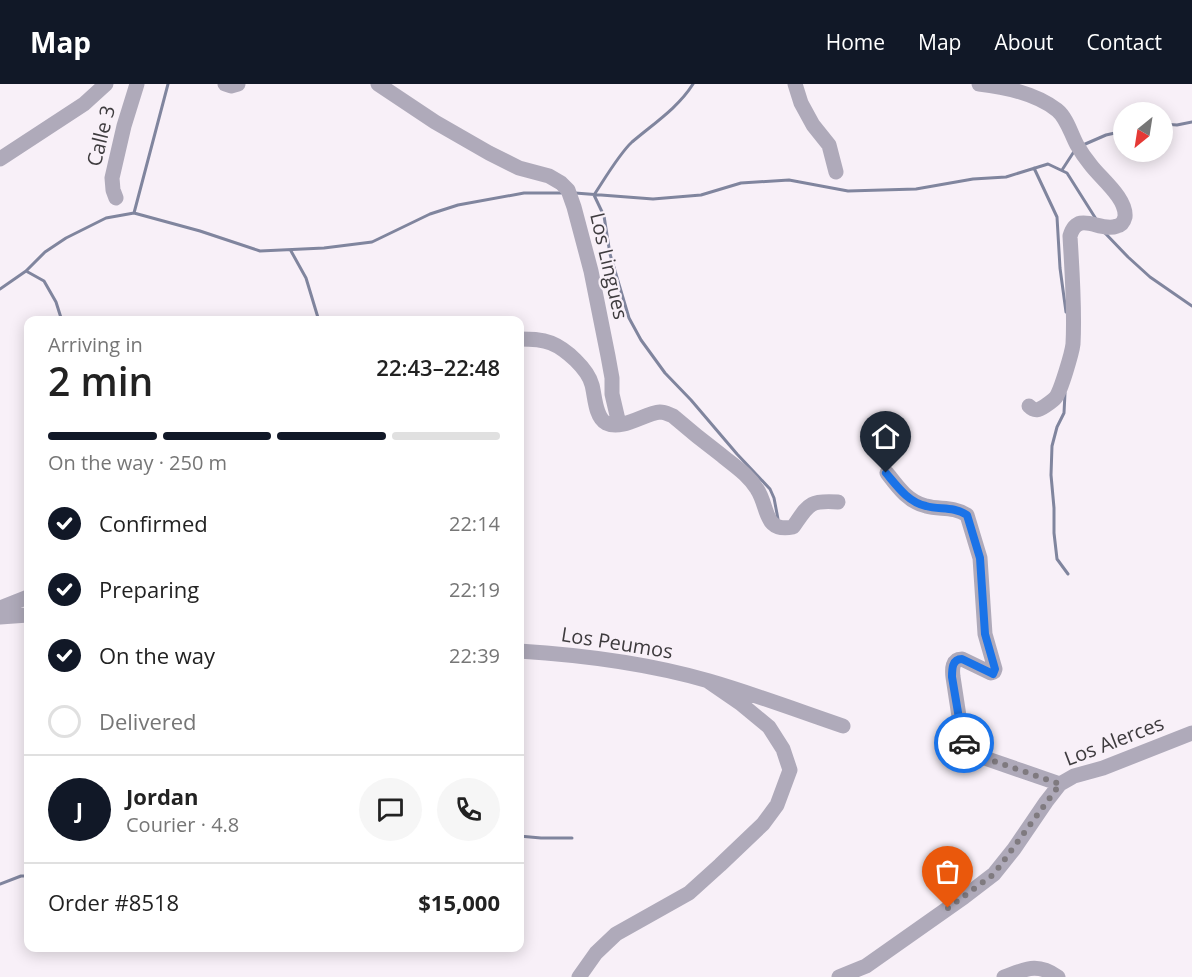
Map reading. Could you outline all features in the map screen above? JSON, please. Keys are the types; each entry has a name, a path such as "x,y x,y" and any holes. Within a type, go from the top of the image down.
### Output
{"street":[{"path":"0,159 84,104 106,84"},
{"name":"Calle 3","path":"116,198 112,178 137,84"},
{"path":"225,84 231,86 238,84"},
{"name":"Los Lingues","path":"378,84 435,122 489,153 519,168 549,176 568,190 591,271 619,424"},
{"path":"795,84 801,103 813,125 829,145 836,172"},
{"path":"979,84 1038,98 1059,111 1078,147 1091,166 1119,197 1125,212 1121,225 1113,228 1085,222 1073,229 1070,236 1073,346 1056,397 1036,411 1029,406"},
{"path":"524,339 550,343 580,364 591,381 598,412 606,423 613,425 633,422 658,412 666,412 673,416 744,473 758,490 768,519 775,526 785,529 794,527 804,509 818,501 838,502"},
{"path":"886,473 903,493 914,501 925,506 959,510 967,515 980,558 985,634 995,669 993,674 962,659 955,662 952,667 965,745 970,752 976,755 1060,784"},
{"path":"0,608 24,599"},
{"path":"0,617 24,615"},
{"name":"Los Peumos","path":"524,651 568,654 638,665 708,681 843,726"},
{"path":"579,977 596,953 616,934 689,893 763,824 777,805 790,770 783,749 769,727 708,681"},
{"name":"Los Alerces","path":"846,976 866,966 994,874 1060,784 1074,776 1103,768 1192,733"},
{"path":"1004,977 1026,969 1039,968 1048,970 1058,977"}],"waterway":[{"path":"134,213 168,84"},
{"path":"693,84 673,108 627,147 594,195 604,216 610,254 629,318 641,340 665,373 770,489 778,519"},
{"path":"1173,125 1192,122"},
{"path":"1083,145 1113,133"},
{"path":"1062,170 1075,150"},
{"path":"575,193 653,199 701,195 741,183 789,180 848,191 916,189 973,179 1006,177 1048,164 1067,173 1096,219"},
{"path":"1034,168 1057,217 1060,268 1066,312"},
{"path":"0,289 66,238 106,218 134,213 200,231 260,251 324,248 372,242 430,214 458,205 524,193 563,193"},
{"path":"1104,232 1150,277 1192,306"},
{"path":"291,251 306,278 317,316"},
{"path":"26,271 44,281 56,302 60,316"},
{"path":"1065,393 1064,413 1052,446 1051,475 1057,559 1068,574"},
{"path":"524,836 572,838"},
{"path":"0,884 24,876"}],"way so far":[{"path":"948,908 994,874 1060,784 976,755 970,752 964,743"}],"route":[{"path":"886,473 903,493 914,501 925,506 959,510 969,519 980,558 985,634 995,669 993,674 962,659 955,662 952,667 964,743"}]}
